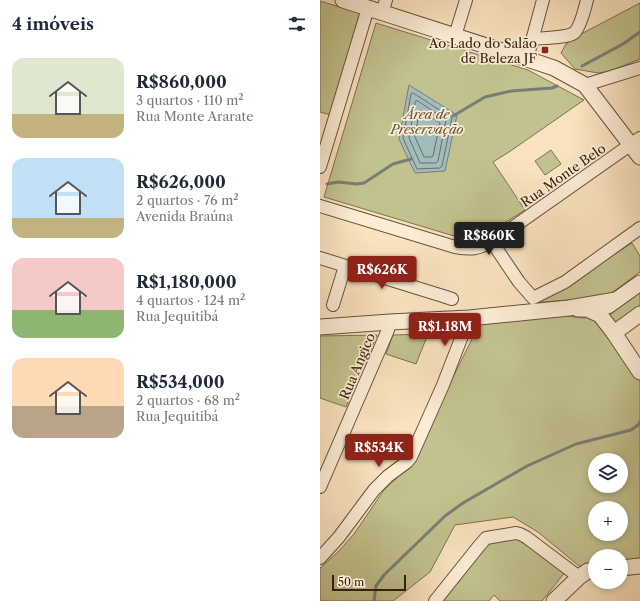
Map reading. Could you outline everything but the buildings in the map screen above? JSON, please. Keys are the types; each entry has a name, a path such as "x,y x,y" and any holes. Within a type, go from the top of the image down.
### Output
{"street":[{"path":"343,0 379,7 455,36 554,68 585,85 635,141 640,157"},
{"path":"455,36 466,0"},
{"path":"527,59 543,0"},
{"path":"532,38 561,36 574,33 578,27 587,0"},
{"path":"320,167 326,125 379,7"},
{"path":"585,85 640,68"},
{"name":"Rua Monte Belo","path":"320,206 455,247 466,249 478,248 492,242 635,141"},
{"path":"492,242 519,282 533,298 564,282 640,228"},
{"path":"320,258 444,296 452,300"},
{"path":"333,305 345,266"},
{"path":"600,316 602,310 640,283"},
{"path":"320,327 469,318 569,308 616,300"},
{"path":"569,308 587,309 600,316 614,333 640,372"},
{"path":"614,333 640,314"},
{"path":"320,558 339,537 374,490 411,457 443,385 469,318"},
{"name":"Rua Angico","path":"320,487 385,337 390,322"},
{"path":"435,601 486,538 516,533 526,537 579,577"},
{"path":"628,567 640,566"},
{"path":"554,601 579,577 588,571"}],"green space":[{"path":"320,1 360,13 331,115 320,112"},
{"path":"640,3 640,59 610,71 598,73 575,69 561,53 566,44 581,34"},
{"name":"Área de Preservação","path":"376,23 528,70 584,100 493,162 525,210 474,242 324,197"},
{"path":"551,150 561,164 545,175 535,161"},
{"path":"632,243 640,256 640,272 606,297 530,303 560,290"},
{"path":"640,291 640,306 614,324 608,315"},
{"path":"568,316 582,318 597,317 640,377 640,560 628,561 628,549 588,549 588,565 579,566 538,532 513,517 455,525 430,572 393,601 320,601 320,568 339,551 354,534 384,490 412,464 481,321"},
{"path":"428,334 416,364 386,354 393,335"},
{"path":"377,335 346,407 320,398 320,336"},
{"path":"512,536 566,571 542,601 500,601 494,595 489,601 439,601 483,546"}],"water":[{"path":"409,85 457,115 445,171 415,173 399,139"}],"waterway":[{"path":"582,66 623,44 640,32"},
{"path":"453,116 485,97 511,91 552,88 557,86"},
{"path":"327,184 338,182 357,184 364,183 393,164 411,159"},
{"path":"374,601 376,586 384,575 445,516 463,503 527,466 576,444 631,430 640,422"}],"place":[{"name":"Ao Lado do Salão de Beleza JF","path":"545,50"}]}
